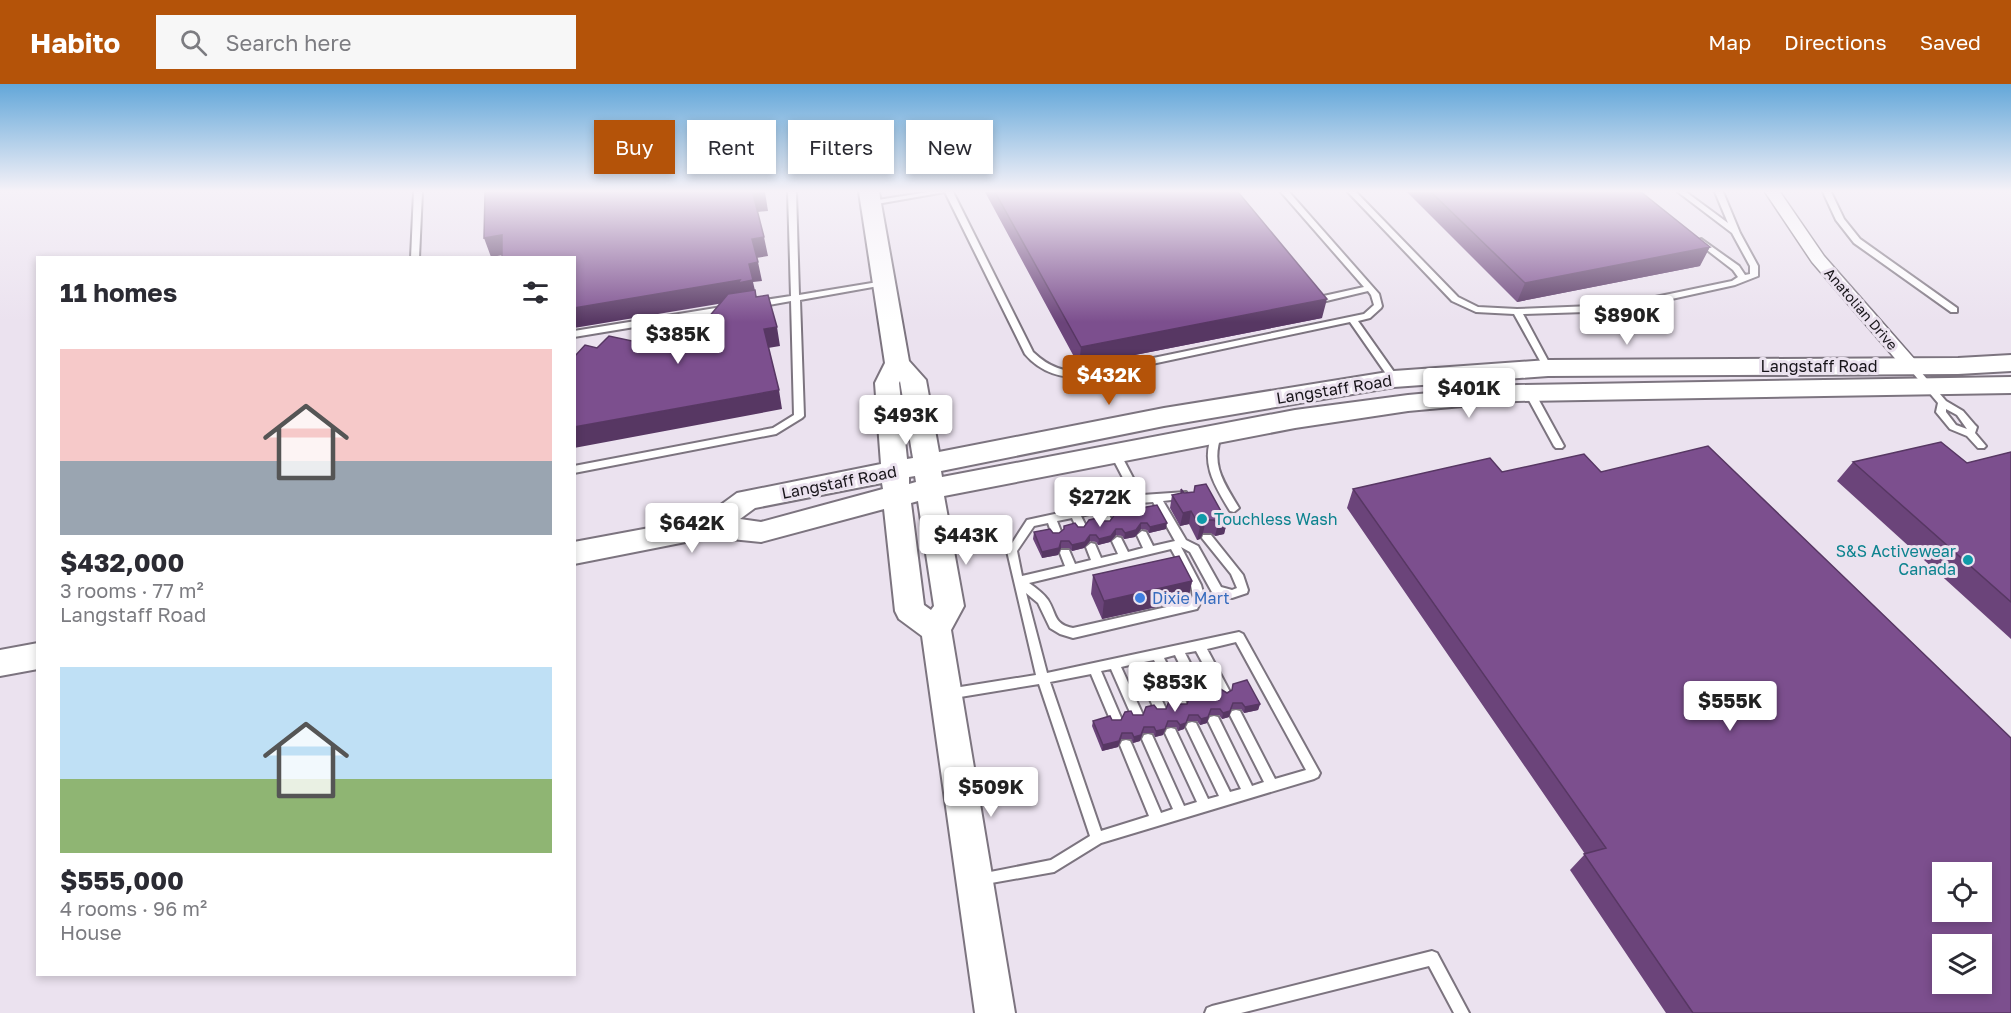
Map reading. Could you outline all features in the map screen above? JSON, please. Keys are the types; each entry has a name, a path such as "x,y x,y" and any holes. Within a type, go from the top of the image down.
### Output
{"main road":[{"path":"876,235 897,363 914,380 950,606 936,630 995,1013"},
{"path":"897,363 887,383 895,484 910,611 936,630"},
{"name":"Langstaff Road","path":"576,553 711,527 761,532 895,484 1164,417 1394,379 1548,368 1911,366 2011,363"},
{"name":"Langstaff Road","path":"928,477 1115,453 1295,419 1408,403 1530,393 1936,396 2011,385"},
{"path":"0,663 36,656"}],"street":[{"name":"Anatolian Drive","path":"1802,235 1818,260 1911,366"}],"lane":[{"path":"415,256 416,235"},
{"path":"576,470 776,431 799,416 794,235"},
{"path":"971,235 1029,354 1045,369 1064,375 1086,375 1367,316 1378,306 1375,294 1323,235"},
{"path":"1394,235 1455,299 1476,309 1517,312 1617,308 1735,283 1743,278 1754,276 1754,266 1738,235"},
{"path":"1694,235 1736,268 1743,278"},
{"path":"1852,235 1857,241 1954,310"},
{"path":"749,305 884,283"},
{"path":"1322,299 1370,288"},
{"path":"576,334 738,307"},
{"path":"1517,312 1548,368"},
{"path":"1353,319 1394,379"},
{"path":"1911,366 1936,396 1941,412 1953,427 1970,434 1981,446"},
{"path":"1530,393 1559,446"},
{"path":"1217,433 1210,452 1213,469 1234,508"},
{"path":"1115,453 1139,499"},
{"path":"1097,838 1043,679 1012,551 1031,523 1100,508 1127,506 1139,499 1182,495 1186,500"},
{"path":"1018,581 1042,601 1052,625 1062,632 1073,633 1193,606 1199,596 1196,585 1156,498"},
{"path":"1100,508 1108,522"},
{"path":"1075,513 1082,528"},
{"path":"1051,519 1057,534"},
{"path":"1142,535 1150,551"},
{"path":"1018,581 1178,544 1194,549 1217,591 1232,594 1243,590 1241,578 1213,550 1207,538"},
{"path":"1117,541 1125,557"},
{"path":"1091,547 1098,563"},
{"path":"1065,553 1072,569"},
{"path":"946,695 1043,679 1239,637 1314,774 1097,838 1054,866 974,880"},
{"path":"1199,645 1224,692"},
{"path":"1178,650 1202,698"},
{"path":"1157,654 1181,704"},
{"path":"1137,658 1160,709"},
{"path":"1114,663 1137,715"},
{"path":"1094,668 1116,720"},
{"path":"1236,715 1272,786"},
{"path":"1214,721 1249,793"},
{"path":"1192,727 1227,799"},
{"path":"1171,733 1205,806"},
{"path":"1148,739 1181,813"},
{"path":"1126,745 1157,820"},
{"path":"1212,1013 1432,958 1462,1013"}],"building":[{"path":"502,235 764,237 752,239 758,262 749,264 753,280 738,283 740,280 576,308 576,256 502,256"},
{"path":"1019,235 1274,235 1327,299 1081,347"},
{"path":"1476,235 1695,235 1710,247 1525,283"},
{"path":"755,290 756,297 768,295 777,327 764,329 779,390 576,427 576,355 585,345 597,348 609,336 632,341 642,330 668,336 678,325 698,330 728,294"},
{"name":"S&S Activewear Canada","path":"1941,442 1967,463 2011,452 2011,602 1853,462"},
{"path":"1708,446 2011,738 2011,1013 1693,1013 1584,854 1606,848 1353,489 1490,458 1502,472 1584,454 1601,472"},
{"path":"1206,484 1227,522 1218,524 1214,520 1206,520 1203,527 1200,527 1191,511 1183,513 1172,495 1182,493 1181,489 1184,493 1194,492 1195,486"},
{"path":"1157,505 1167,523 1150,527 1147,523 1141,523 1136,530 1125,533 1122,529 1116,529 1111,536 1099,539 1096,535 1090,535 1085,542 1072,545 1069,541 1061,541 1059,548 1042,552 1034,532 1050,529 1053,533 1059,533 1064,526 1075,523 1078,527 1084,527 1089,520 1101,517 1104,521 1110,521 1115,514 1127,512 1129,515 1135,515 1141,508"},
{"path":"1179,556 1192,581 1104,601 1093,575"},
{"path":"1247,680 1260,704 1245,707 1242,703 1233,703 1230,711 1223,713 1220,709 1211,709 1208,717 1201,719 1198,715 1189,715 1186,723 1180,725 1177,721 1168,721 1165,729 1156,731 1154,727 1144,727 1141,735 1134,737 1132,733 1122,733 1119,741 1103,745 1093,721 1110,716 1112,720 1121,720 1125,712 1131,711 1133,715 1143,715 1146,707 1154,705 1157,709 1166,709 1169,701 1175,700 1178,704 1187,704 1190,696 1196,694 1199,698 1208,698 1211,690 1219,688 1227,693 1232,690 1233,684"}],"place":[{"name":"Touchless Wash","path":"1202,519"},
{"name":"S&S Activewear Canada","path":"1968,560"},
{"name":"Dixie Mart","path":"1140,598"}]}
